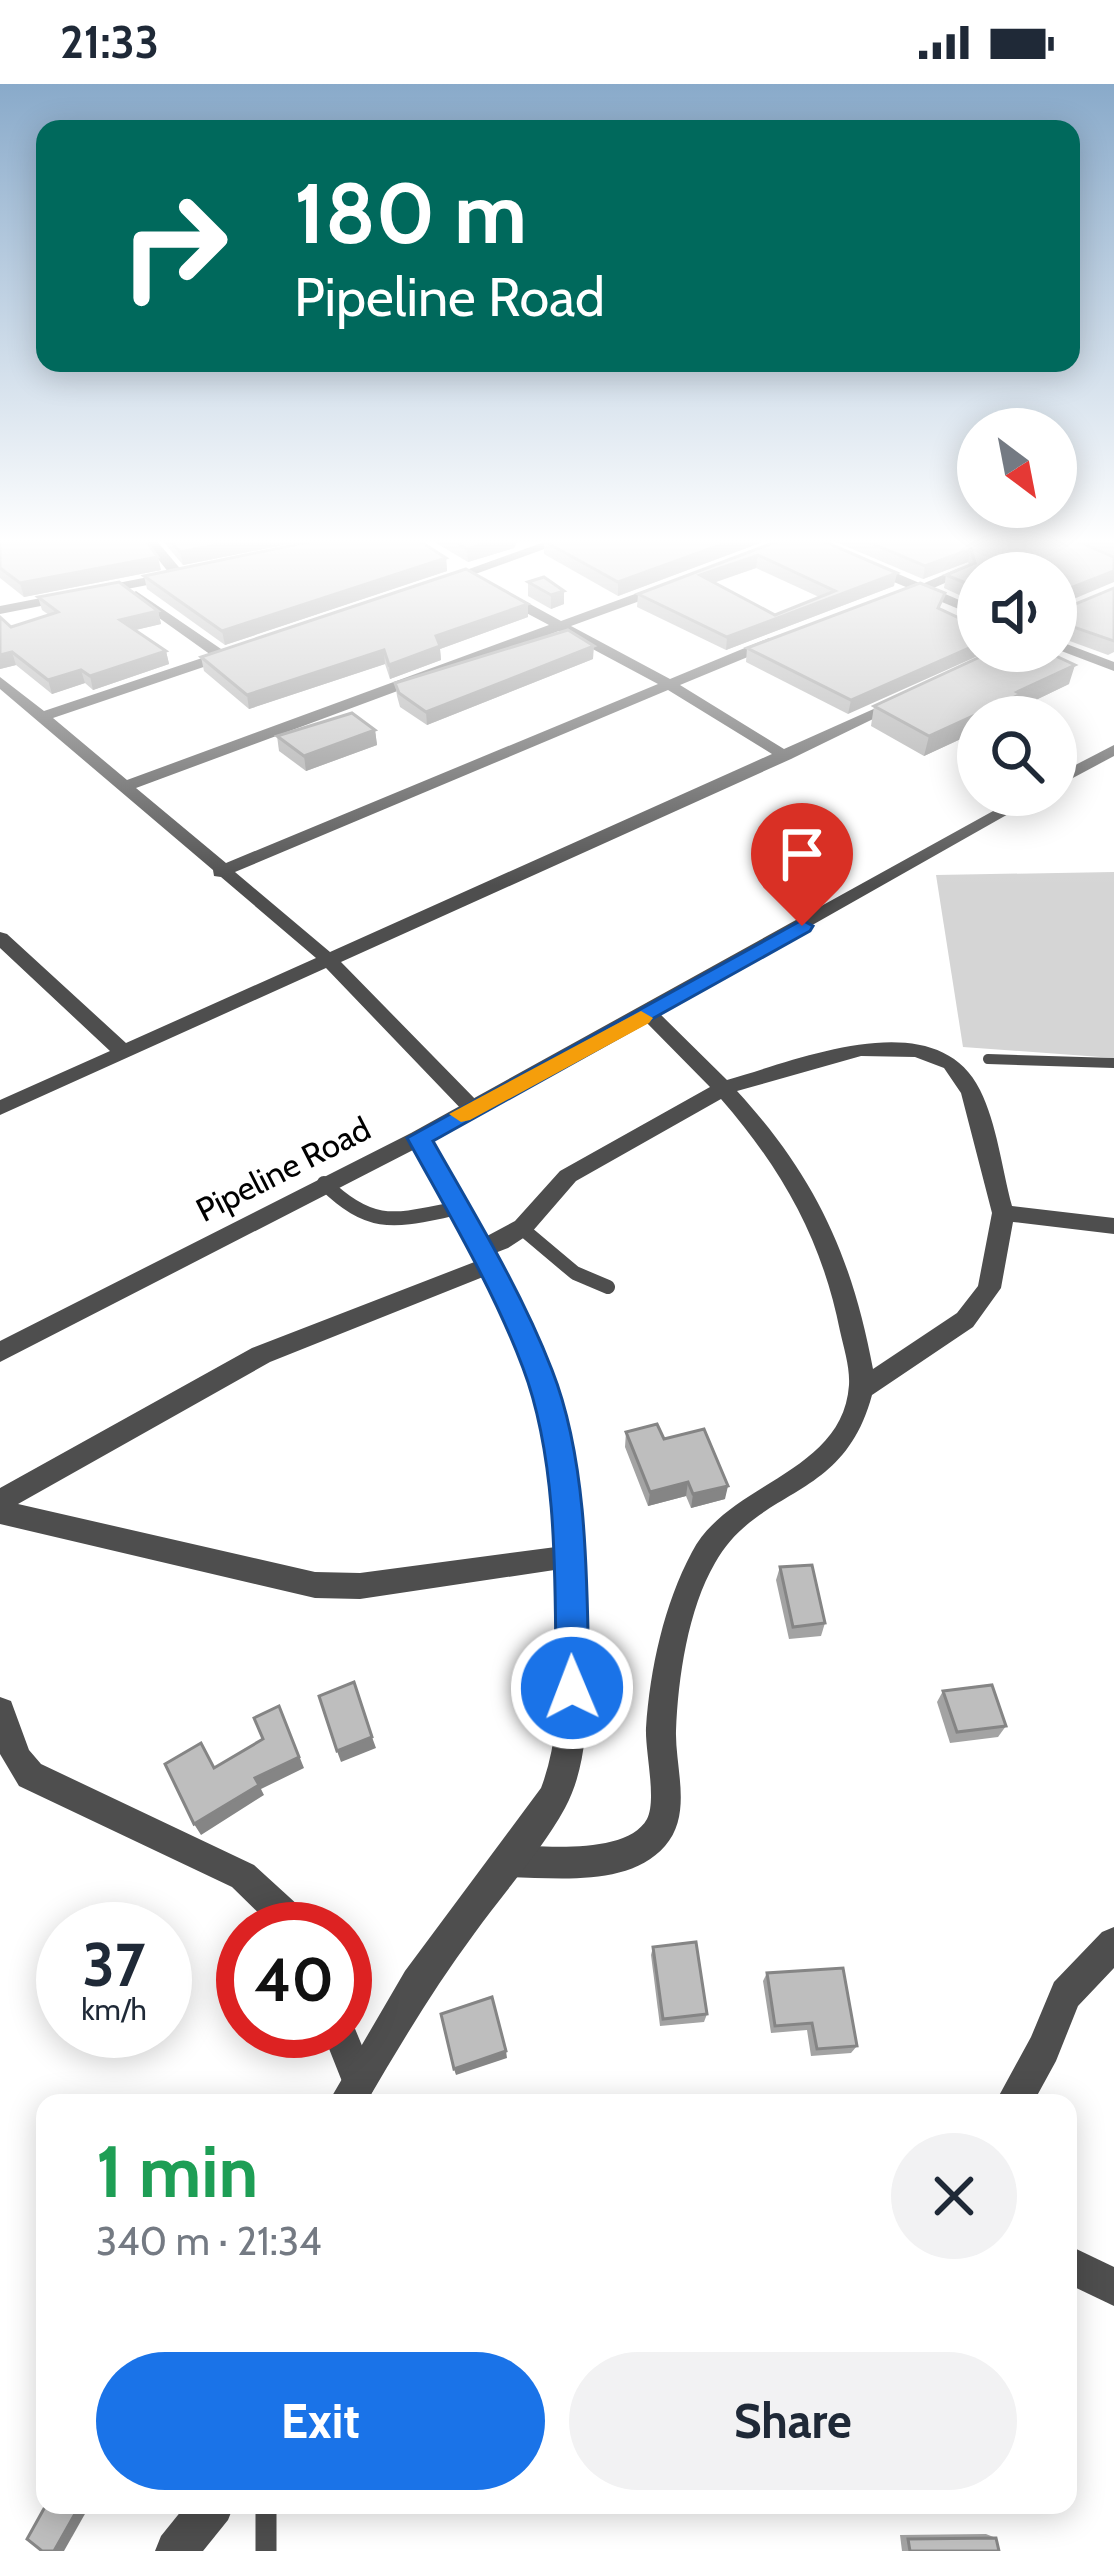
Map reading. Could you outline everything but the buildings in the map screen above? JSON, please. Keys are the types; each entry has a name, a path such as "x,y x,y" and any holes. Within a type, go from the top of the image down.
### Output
{"street":[{"path":"127,786 477,655"},
{"path":"614,655 785,756"},
{"path":"220,872 739,655"},
{"path":"44,716 222,656"},
{"path":"0,681 330,961 472,1108"},
{"path":"0,1108 930,689"},
{"path":"1077,771 1114,751"},
{"name":"Pipeline Road","path":"0,1352 419,1138 997,816"},
{"path":"4,947 124,1053"},
{"path":"509,1861 580,1862 640,1848 659,1830 665,1808 660,1745 674,1651 704,1556 727,1525 823,1464 850,1426 862,1389 840,1261 821,1219 782,1158 725,1088 649,1014"},
{"path":"0,1501 261,1355 486,1257 525,1231 548,1193 568,1176 725,1088 861,1049 917,1051 951,1063 971,1092 1003,1213 989,1288 965,1321 862,1389"},
{"path":"353,2092 417,1983 554,1798 568,1764 573,1732 571,1557 550,1409 538,1370 486,1257 419,1138"},
{"path":"1003,1213 1114,1226"},
{"path":"0,1512 315,1585 360,1586 571,1557"},
{"path":"0,1711 17,1759 30,1775 243,1876 277,1902"},
{"path":"1018,2094 1044,2049 1066,1994 1114,1944"},
{"path":"345,2058 353,2092"},
{"path":"1077,2268 1114,2287"},
{"path":"176,2551 206,2514"}],"lane":[{"path":"988,1059 1114,1063"},
{"path":"324,1184 354,1216 370,1221 459,1208"},
{"path":"525,1231 575,1273 608,1287"},
{"path":"266,2514 266,2551"}],"shaded area":[{"path":"1114,872 1114,1058 963,1047 936,875"}],"slow traffic":[{"path":"461,1114 641,1018"}],"route":[{"path":"572,1688 571,1557 550,1409 538,1370 490,1265 419,1138 802,926"}]}
